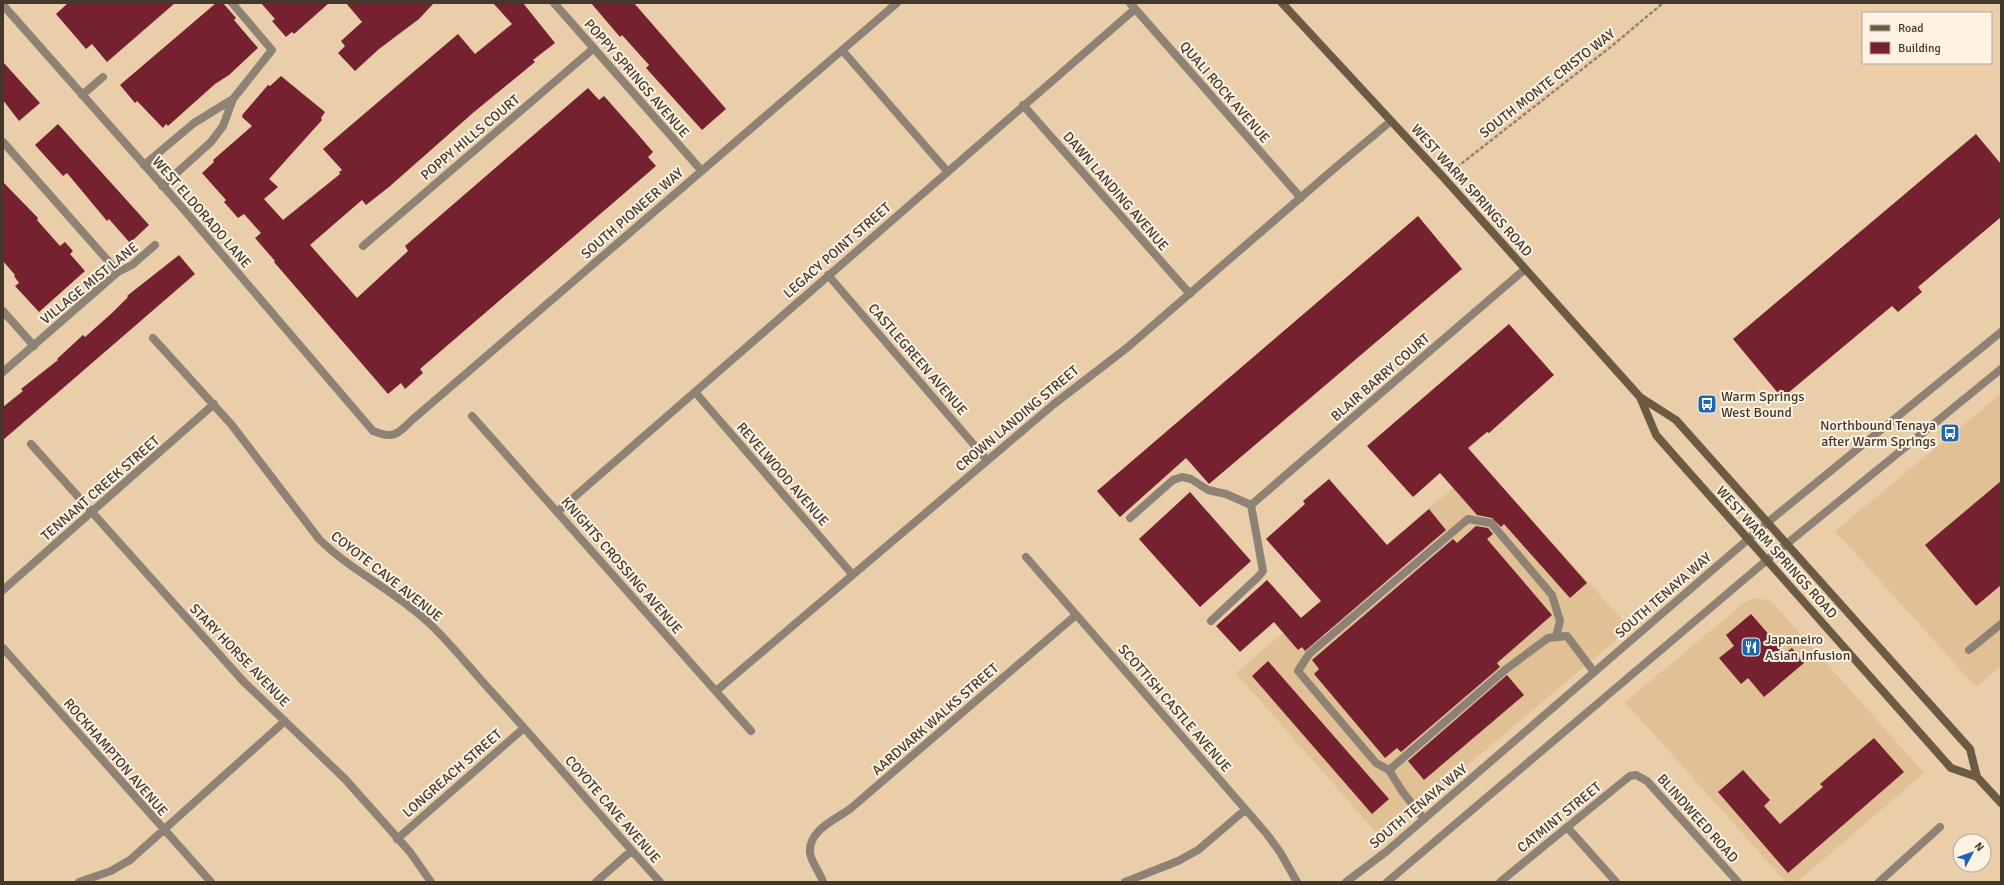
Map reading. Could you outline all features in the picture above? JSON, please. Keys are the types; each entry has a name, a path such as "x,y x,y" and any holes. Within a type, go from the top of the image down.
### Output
{"main road":[{"name":"WEST WARM SPRINGS ROAD","path":"1282,3 1443,177 1640,397 1676,420 1768,522 1970,750 1977,777 2001,803"},
{"name":"WEST WARM SPRINGS ROAD","path":"1640,397 1656,435 1951,768 1977,777"}],"street":[{"path":"162,186 211,142 223,126 233,99 272,50 232,3"},
{"name":"POPPY SPRINGS AVENUE","path":"554,3 701,170"},
{"name":"SOUTH PIONEER WAY","path":"381,434 392,436 400,432 701,170 898,3"},
{"name":"WEST ELDORADO LANE","path":"8,6 82,95 372,431 381,434"},
{"name":"LEGACY POINT STREET","path":"557,512 1023,105 1132,6"},
{"name":"QUALI ROCK AVENUE","path":"1132,6 1301,198"},
{"name":"POPPY HILLS COURT","path":"363,246 594,48"},
{"path":"842,50 947,171"},
{"path":"82,95 103,77"},
{"path":"144,165 194,123 233,99"},
{"name":"DAWN LANDING AVENUE","path":"1023,105 1190,294"},
{"name":"CROWN LANDING STREET","path":"716,691 987,460 1088,376 1128,347 1390,121"},
{"path":"3,142 118,272"},
{"name":"VILLAGE MIST LANE","path":"3,372 118,272 132,265 155,245"},
{"name":"BLAIR BARRY COURT","path":"1251,505 1525,269"},
{"name":"CASTLEGREEN AVENUE","path":"828,275 987,460"},
{"path":"3,311 34,346"},
{"name":"SOUTH TENAYA WAY","path":"1346,882 1387,851 1768,522 2001,332"},
{"name":"COYOTE CAVE AVENUE","path":"153,338 214,404 319,539 335,555 402,601 429,623 660,882"},
{"path":"1387,882 1767,560 2001,369"},
{"name":"REVELWOOD AVENUE","path":"695,392 852,574"},
{"name":"TENNANT CREEK STREET","path":"3,590 214,404"},
{"name":"KNIGHTS CROSSING AVENUE","path":"472,416 751,731"},
{"name":"STARY HORSE AVENUE","path":"31,444 243,681 345,779 422,867 431,882"},
{"path":"1130,518 1173,480 1182,477 1191,480 1208,490 1226,494 1251,505 1263,571 1211,621"},
{"path":"1424,819 1402,791 1389,770 1376,763 1298,671 1309,654 1468,519 1491,523 1552,595 1560,620 1556,637"},
{"name":"SCOTTISH CASTLE AVENUE","path":"1026,557 1245,810 1280,852 1297,882"},
{"name":"AARDVARK WALKS STREET","path":"823,882 810,853 811,842 817,832 850,809 1076,615"},
{"path":"1969,650 2001,624"},
{"path":"1389,770 1505,670 1548,638 1567,636 1594,672"},
{"name":"ROCKHAMPTON AVENUE","path":"3,648 211,882"},
{"path":"79,882 110,871 130,860 163,829 285,722"},
{"name":"LONGREACH STREET","path":"397,839 524,728"},
{"name":"CATMINT STREET","path":"1500,882 1630,776 1636,775"},
{"name":"BLINDWEED ROAD","path":"1636,775 1647,781 1738,882"},
{"path":"1125,882 1178,861 1198,850 1245,810"},
{"path":"1567,827 1616,882"},
{"path":"1879,882 1940,827"},
{"path":"596,882 631,851"}],"path":[{"name":"SOUTH MONTE CRISTO WAY","path":"1443,177 1614,45 1662,3"}],"shaded area":[{"path":"2001,394 2001,666 1976,687 1835,531"},
{"path":"1481,464 1630,628 1381,838 1236,673"},
{"path":"1757,598 1771,601 1924,773 1797,882 1786,882 1625,702 1745,602"}],"building":[{"path":"68,3 175,3 107,62 92,44 86,49 56,14"},
{"path":"216,3 223,3 236,18 234,20 258,48 229,75 215,84 168,126 166,124 163,128 137,101 135,103 120,85"},
{"path":"261,3 329,3 294,34 292,32 286,37 272,21 275,19"},
{"path":"346,3 434,3 419,19 379,49 355,71 338,53 345,46 341,41 362,22"},
{"path":"493,3 523,3 555,43 533,60 535,62 474,112 389,187 366,205 362,200 310,245 357,298 408,251 405,246 588,88 599,100 604,96 635,131 653,152 648,157 656,166 420,369 423,373 405,389 401,383 388,394 255,238 261,233 244,214 238,218 224,202 226,200 202,173 214,162 213,160 252,126 242,117 243,114 268,85 270,86 281,76 325,112 321,118 322,120 269,179 278,187 264,199 283,220 340,174 339,172 342,170 323,149 458,34 475,54 512,24"},
{"path":"591,3 634,3 726,109 702,130 646,68 649,65 622,35 620,37"},
{"path":"3,62 40,103 19,121 3,100"},
{"path":"58,124 149,225 130,243 109,219 107,221 67,173 63,176 35,145"},
{"path":"1976,134 2001,164 2001,217 1918,287 1922,292 1898,312 1892,306 1782,398 1733,339"},
{"path":"3,182 38,218 37,220 60,246 65,242 73,251 70,254 85,271 39,312 15,286 19,283 14,276 15,275 3,261"},
{"path":"1418,216 1462,269 1209,484 1186,458 1120,517 1097,491"},
{"path":"179,255 195,274 3,440 3,407 23,391 21,389 58,360 57,359 83,335 85,337 112,313 128,297 127,296"},
{"path":"1509,324 1554,375 1489,433 1487,432 1468,448 1587,583 1570,598 1504,524 1501,527 1492,518 1477,515 1440,473 1413,497 1367,446"},
{"path":"1329,479 1387,545 1429,509 1446,530 1305,651 1302,647 1298,650 1274,622 1240,652 1216,626 1267,580 1301,618 1321,601 1266,539 1305,504 1303,501"},
{"path":"2001,481 2001,585 1976,606 1925,545"},
{"path":"1190,492 1251,561 1200,607 1139,539"},
{"path":"1476,526 1488,528 1493,534 1487,539 1552,615 1497,663 1500,667 1401,752 1397,748 1385,758 1314,674 1319,669 1312,660 1453,539 1457,543"},
{"path":"1751,614 1785,653 1792,648 1804,663 1764,697 1748,678 1741,684 1719,658 1734,646 1726,635"},
{"path":"1268,661 1389,799 1372,814 1252,676"},
{"path":"1507,675 1524,695 1424,780 1408,761"},
{"path":"1874,738 1904,772 1788,873 1718,792 1743,770 1770,800 1764,806 1780,824 1823,787 1820,784"}],"place":[{"name":"Warm Springs West Bound","path":"1707,404"},
{"name":"Northbound Tenaya after Warm Springs","path":"1950,433"},
{"name":"Japaneiro Asian Infusion","path":"1751,647"}]}
